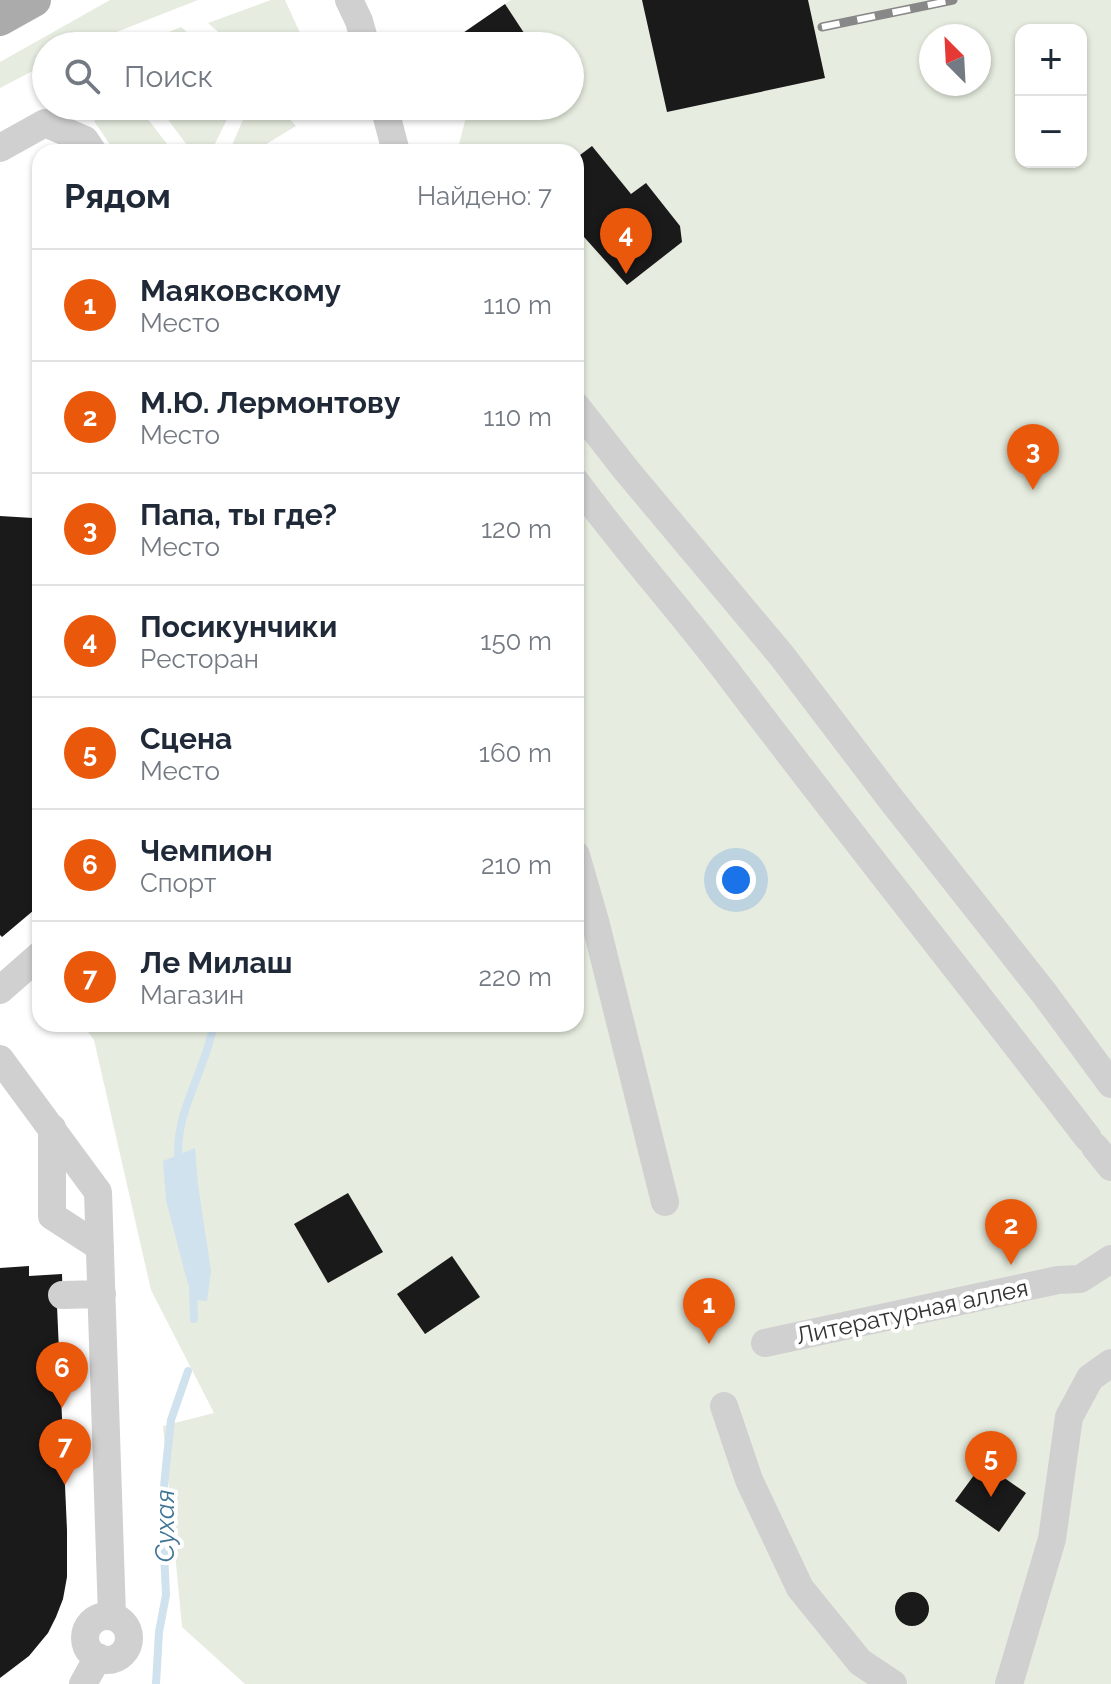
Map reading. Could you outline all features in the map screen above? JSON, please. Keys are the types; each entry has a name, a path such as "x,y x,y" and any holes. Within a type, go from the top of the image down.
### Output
{"main road":[{"path":"0,19 34,0"}],"street":[{"path":"349,0 362,32"},
{"path":"388,120 394,144"},
{"path":"0,148 45,123 85,140 88,144"},
{"path":"584,416 782,656 1111,1084"},
{"path":"584,492 1098,1151"},
{"path":"584,883 665,1202"},
{"path":"0,990 32,962"},
{"path":"0,1059 98,1192 112,1616 102,1616 87,1629 87,1648 98,1657 83,1684"},
{"path":"52,1128 52,1216 100,1247"},
{"name":"Литературная аллея","path":"765,1343 1058,1280 1080,1279 1111,1259"},
{"path":"62,1295 102,1294"},
{"path":"1009,1684 1052,1539 1069,1417 1090,1378 1111,1363"},
{"path":"724,1406 749,1480 800,1588 860,1662 893,1684"}],"shaded area":[{"path":"110,0 198,0 117,32 53,32"},
{"path":"271,0 285,0 300,32 218,32 208,23"},
{"path":"511,0 1111,0 1111,1684 245,1684 182,1627 163,1426 214,1413 151,1290 94,1040 88,1032 584,1032 584,144 459,144 465,120 584,120 584,32 523,32 505,4"},
{"path":"181,27 187,32 169,32"},
{"path":"32,44 32,71 0,88 0,62"},
{"path":"149,120 167,144 110,144 94,121"},
{"path":"168,120 227,120 215,144 186,144"},
{"path":"243,120 290,120 296,126 266,144 232,144"}],"water":[{"path":"195,1148 211,1271 207,1301 194,1300 166,1200 163,1161"}],"building":[{"path":"642,0 808,0 825,78 667,112"},
{"path":"505,4 523,32 464,32"},
{"path":"592,146 631,194 646,183 680,226 682,242 627,285 584,237 584,152"},
{"path":"0,516 32,518 32,912 2,937 0,935"},
{"path":"348,1193 383,1252 328,1283 294,1224"},
{"path":"452,1256 480,1297 425,1334 397,1294"},
{"path":"29,1266 29,1276 62,1274 63,1306 57,1306 67,1577 63,1599 48,1633 29,1656 0,1678 0,1268"},
{"path":"983,1463 1026,1493 999,1532 955,1501"},
{"path":"912,1592 924,1597 929,1609 924,1621 912,1626 900,1621 895,1609 900,1597"}],"waterway":[{"name":"Сухая","path":"179,1165 181,1124 212,1032"},
{"name":"Сухая","path":"193,1290 194,1319"},
{"name":"Сухая","path":"156,1684 159,1632 166,1595 162,1508 166,1466 171,1420 188,1371"}],"railway":[{"path":"822,27 953,0"}],"place":[{"name":"Посикунчики","path":"626,274"},
{"name":"Папа, ты где?","path":"1033,490"},
{"name":"М.Ю. Лермонтову","path":"1011,1265"},
{"name":"Маяковскому","path":"709,1344"},
{"name":"Чемпион","path":"62,1408"},
{"name":"Ле Милаш","path":"65,1485"},
{"name":"Сцена","path":"991,1497"}]}
